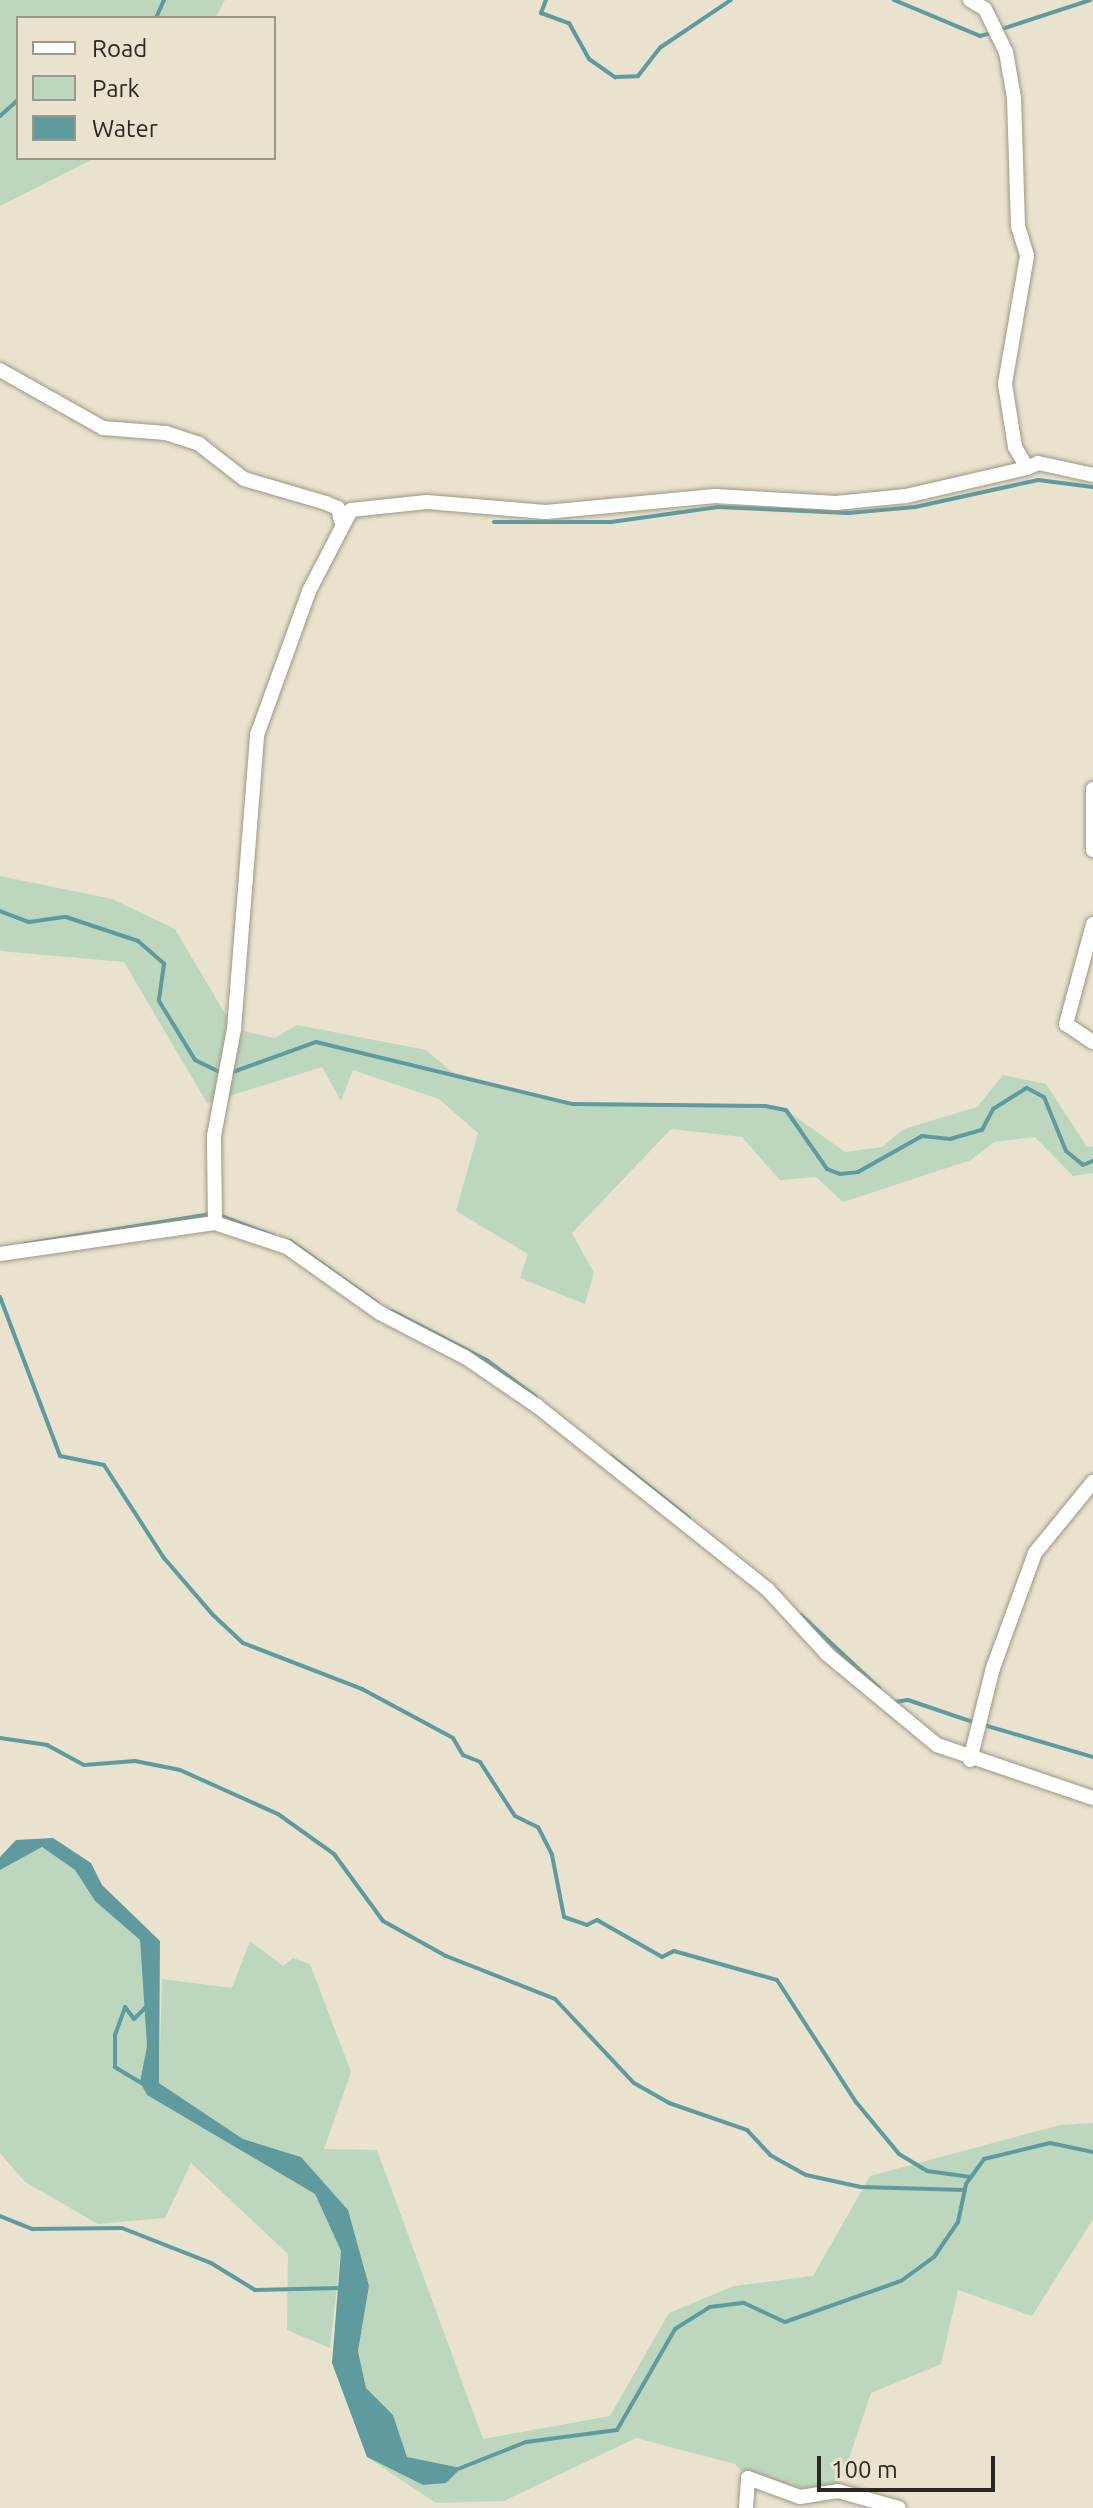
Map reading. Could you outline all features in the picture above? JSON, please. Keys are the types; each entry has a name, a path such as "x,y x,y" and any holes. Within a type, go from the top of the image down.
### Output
{"street":[{"path":"970,0 985,9 1006,52 1014,98 1018,226 1027,256 1005,384 1015,447 1027,468"},
{"path":"0,370 103,428 123,435 166,433 199,444 244,479 338,508 341,521"},
{"path":"215,1223 214,1136 234,1029 257,735 341,521 351,510 382,503 546,512 715,496 848,503 906,496 1038,463 1093,475"},
{"path":"1093,789 1093,850"},
{"path":"1093,924 1066,1024 1093,1042"},
{"path":"0,1254 215,1223 287,1247 380,1313 465,1357 537,1406 768,1590 827,1654 904,1719 970,1760 1093,1798"},
{"path":"970,1760 993,1668 1035,1553 1093,1482"},
{"path":"746,2508 748,2478 800,2497 838,2491 899,2508"}],"green space":[{"path":"0,0 225,0 216,16 16,16 16,160 91,160 0,206"},
{"path":"0,876 112,899 175,929 234,1029 275,1038 297,1025 426,1050 452,1072 572,1104 765,1106 786,1110 845,1152 882,1147 904,1129 977,1107 1003,1075 1046,1084 1087,1147 1093,1146 1093,1173 1073,1176 1035,1137 994,1142 971,1160 843,1202 816,1177 780,1180 742,1137 671,1129 572,1233 594,1273 585,1304 520,1278 528,1254 456,1211 478,1133 439,1099 353,1070 341,1101 322,1067 207,1103 124,962 0,951"},
{"path":"42,1847 75,1870 95,1901 140,1940 147,2046 140,2082 147,2095 315,2194 341,2251 330,2348 287,2330 288,2254 191,2163 165,2218 98,2224 25,2182 0,2153 0,1870"},
{"path":"250,1941 283,1966 293,1958 310,1964 351,2072 324,2149 377,2150 483,2439 610,2416 669,2313 734,2286 813,2276 870,2176 1060,2125 1093,2123 1093,2219 1032,2316 958,2290 941,2364 871,2393 838,2491 800,2497 748,2478 735,2464 636,2438 504,2501 436,2503 367,2457 423,2485 460,2469 407,2457 393,2415 366,2388 358,2351 369,2286 308,2167 301,2157 243,2139 159,2083 162,1979 232,1988"}],"water":[{"path":"53,1838 91,1863 102,1885 160,1941 159,2083 243,2139 301,2157 348,2210 369,2286 358,2351 366,2388 393,2415 407,2457 461,2468 446,2483 423,2485 367,2457 332,2363 341,2251 315,2194 147,2095 140,2082 147,2046 140,1940 95,1901 75,1870 42,1847 0,1870 0,1857 16,1840"}],"waterway":[{"path":"157,16 164,0"},
{"path":"546,0 541,13 569,23 589,59 615,77 638,76 661,47 731,0"},
{"path":"894,0 980,36 991,33"},
{"path":"999,30 1090,0"},
{"path":"0,116 16,102"},
{"path":"494,522 611,522 718,507 848,513 915,507 1038,480 1093,487"},
{"path":"0,911 29,922 66,917 138,941 164,964 159,1001 195,1060 222,1073"},
{"path":"230,1073 316,1042 572,1104 765,1106 786,1110 827,1169 840,1174 858,1172 922,1136 950,1139 982,1130 993,1109 1027,1088 1044,1097 1066,1151 1083,1165 1093,1161"},
{"path":"25,1244 210,1214"},
{"path":"219,1215 274,1236"},
{"path":"290,1241 377,1303"},
{"path":"0,1297 60,1456 104,1465 164,1558 213,1615 243,1643 362,1689 453,1738 463,1755 480,1762 515,1816 538,1827 552,1855 564,1917 587,1925 597,1920 662,1957 674,1951 777,1980 856,2102 899,2154 927,2171 971,2177"},
{"path":"392,1311 488,1361 535,1396"},
{"path":"611,1456 689,1518"},
{"path":"801,1615 879,1688"},
{"path":"895,1702 908,1700 976,1723"},
{"path":"984,1725 1093,1757"},
{"path":"0,1738 47,1745 84,1765 135,1761 180,1770 278,1814 334,1854 383,1921 446,1956 555,1999 634,2083 669,2103 747,2130 770,2155 806,2175 861,2187 965,2190"},
{"path":"143,2084 115,2067 115,2035 125,2007 134,2019 150,2003"},
{"path":"458,2469 526,2442 617,2430 675,2329 710,2307 744,2303 785,2322 901,2281 934,2257 958,2222 966,2184 984,2159 1050,2143 1093,2152"},
{"path":"0,2216 32,2229 122,2228 211,2263 255,2290 341,2288"}]}
